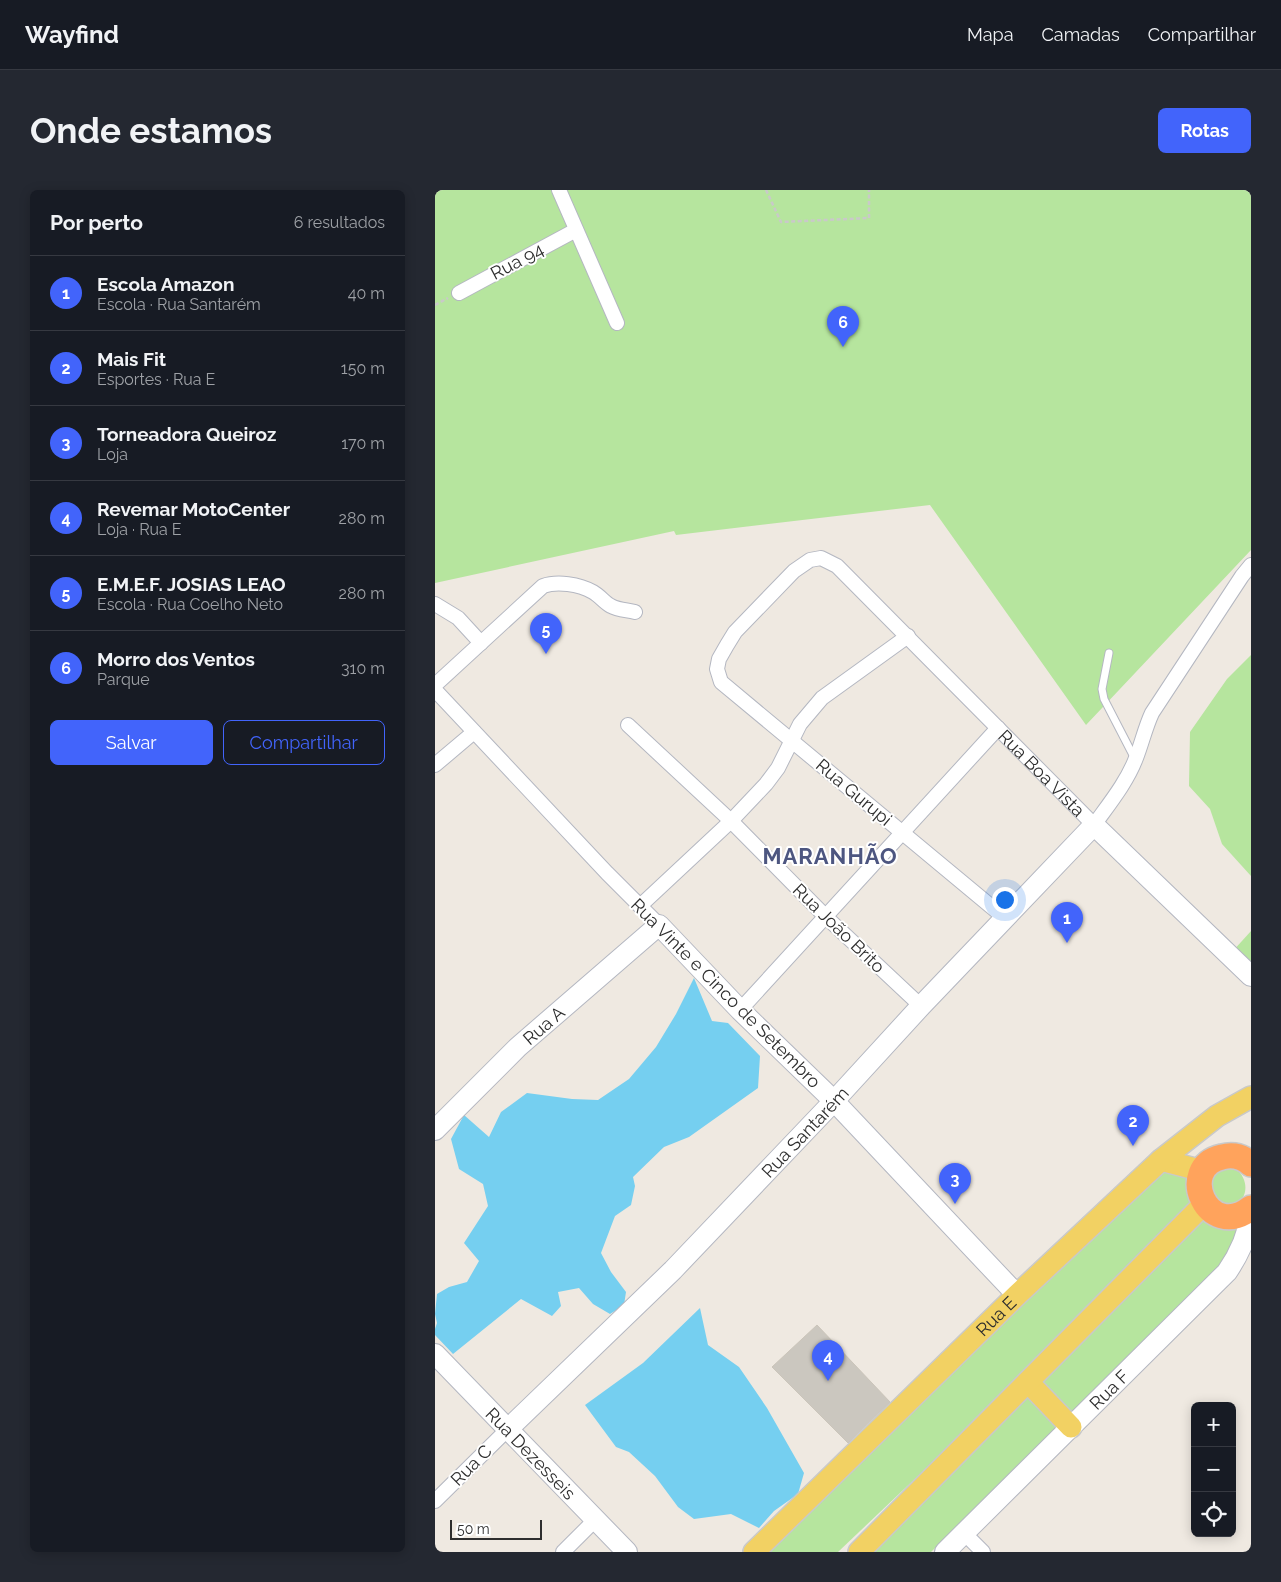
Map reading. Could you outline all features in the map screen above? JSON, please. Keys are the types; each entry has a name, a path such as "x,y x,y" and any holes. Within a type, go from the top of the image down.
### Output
{"highway":[{"path":"1250,1161 1238,1156 1228,1155 1214,1160 1203,1171 1199,1184 1204,1204 1210,1210 1227,1217 1236,1216 1251,1208"}],"main road":[{"name":"Rua E","path":"755,1552 1017,1294 1161,1160 1217,1116 1251,1097"},
{"path":"1161,1160 1203,1171"},
{"path":"859,1552 1204,1204"},
{"path":"1029,1382 1071,1427"}],"street":[{"path":"559,190 617,323"},
{"name":"Rua 94","path":"459,293 576,230"},
{"name":"Rua Boa Vista","path":"725,686 718,678 718,664 735,632 794,571 810,560 821,558 837,566 1094,825 1251,976"},
{"path":"1094,825 1116,794 1135,759 1144,730 1152,713 1251,565"},
{"path":"435,685 543,586 551,583 561,583 592,591 610,606 635,612"},
{"path":"435,604 458,618 481,643"},
{"path":"640,906 731,821 766,784 778,768 800,724 822,698 908,636"},
{"name":"Rua Gurupi","path":"725,686 1005,918"},
{"name":"Rua Vinte e Cinco de Setembro","path":"435,690 607,873 740,1010 834,1101 1017,1294"},
{"name":"Rua João Brito","path":"628,725 731,821 826,917 921,1006"},
{"path":"740,1010 998,728"},
{"path":"435,765 474,732"},
{"name":"Rua Santarém","path":"508,1429 673,1270 1094,825"},
{"name":"Rua A","path":"435,1130 518,1047 659,926"},
{"name":"Rua F","path":"945,1552 1227,1272 1238,1256 1245,1240 1251,1213"},
{"name":"Rua Dezesseis","path":"435,1354 627,1552"},
{"name":"Rua C","path":"435,1501 508,1429"},
{"path":"563,1552 595,1520"},
{"path":"964,1533 983,1552"}],"lane":[{"path":"1109,653 1102,689 1104,699 1135,759"}],"path":[{"path":"766,190 781,222 869,218 869,190"}],"green space":[{"path":"435,190 1251,190 1251,550 1086,725 930,505 676,535 674,531 435,583"},
{"path":"1251,655 1251,876 1222,844 1210,809 1189,786 1190,732 1227,679"},
{"path":"1251,931 1251,970 1232,952"},
{"path":"1232,1167 1243,1178 1245,1193 1239,1202 1227,1205 1212,1196 1211,1178 1219,1169"},
{"path":"1162,1168 1183,1173 1199,1184 1204,1204 838,1552 768,1552"},
{"path":"1202,1217 1234,1218 1237,1234 1223,1266 931,1552 860,1552"}],"water":[{"path":"694,978 712,1021 728,1023 760,1056 758,1088 689,1137 664,1147 633,1177 635,1186 631,1205 615,1216 601,1253 611,1272 626,1292 624,1305 610,1314 593,1304 579,1288 558,1292 561,1306 552,1316 521,1299 453,1354 435,1335 437,1294 449,1287 467,1282 479,1261 464,1243 488,1206 483,1184 459,1169 451,1139 464,1115 489,1137 501,1112 527,1093 572,1099 598,1100 629,1079 656,1047 676,1014"},
{"path":"700,1308 708,1345 739,1367 767,1408 804,1473 798,1494 774,1511 759,1528 731,1514 694,1519 678,1507 655,1476 629,1452 616,1447 585,1405 643,1363"}],"building":[{"path":"817,1325 890,1402 848,1443 772,1367"}],"place":[{"name":"Morro dos Ventos","path":"843,347"},
{"name":"E.M.E.F. JOSIAS LEAO","path":"546,654"},
{"name":"Escola Amazon","path":"1067,943"},
{"name":"Mais Fit","path":"1133,1146"},
{"name":"Torneadora Queiroz","path":"955,1204"},
{"name":"Revemar MotoCenter","path":"828,1381"}],"district":[{"name":"MARANHÃO","path":"830,856"}]}
